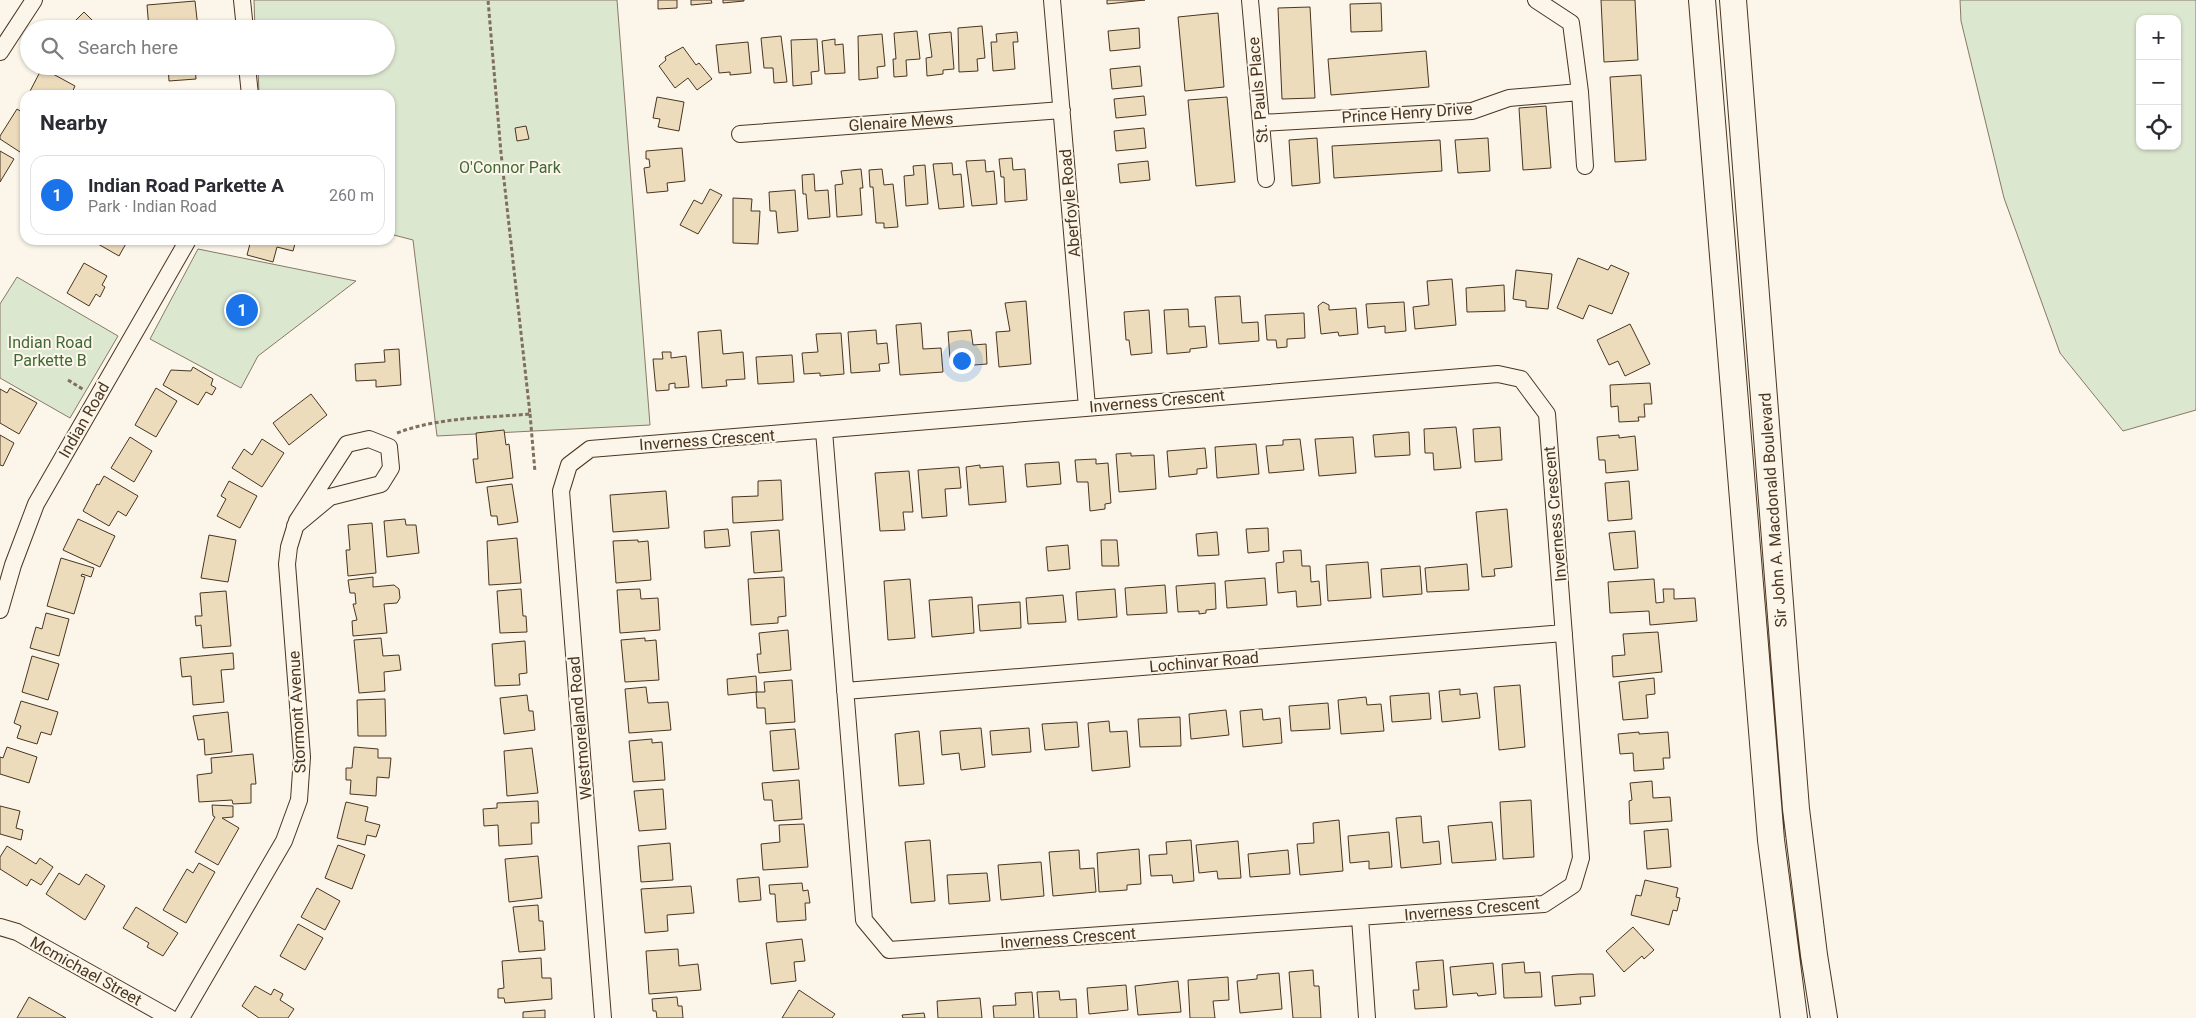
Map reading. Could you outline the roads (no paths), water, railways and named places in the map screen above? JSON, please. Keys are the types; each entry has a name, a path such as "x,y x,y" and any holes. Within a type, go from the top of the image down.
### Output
{"main road":[{"name":"Sir John A. Macdonald Boulevard","path":"1702,0 1771,840 1794,1018"},
{"name":"Sir John A. Macdonald Boulevard","path":"1733,0 1796,809 1814,955 1824,1018"}],"street":[{"path":"21,20 34,0"},
{"path":"242,0 244,20"},
{"name":"Aberfoyle Road","path":"1052,0 1087,407"},
{"name":"St. Pauls Place","path":"1250,0 1266,180"},
{"path":"1536,0 1571,23 1580,92 1585,166"},
{"path":"0,52 20,21"},
{"path":"248,75 249,90"},
{"name":"Prince Henry Drive","path":"1261,122 1472,111 1509,98 1580,92"},
{"name":"Glenaire Mews","path":"740,134 1062,110"},
{"name":"Indian Road","path":"0,610 6,564 36,504 185,245"},
{"name":"Inverness Crescent","path":"590,449 1498,374 1521,379 1547,414 1582,858 1574,886 1544,904 889,950 864,920 824,431"},
{"name":"Stormont Avenue","path":"181,1018 284,841 298,800 302,757 287,564 289,547 295,526 347,444 369,439 389,447 391,468 381,484 330,497 295,526"},
{"name":"Westmoreland Road","path":"590,449 569,465 561,491 603,1018"},
{"name":"Lochinvar Road","path":"845,691 1564,633"},
{"path":"1360,918 1367,1018"},
{"name":"Mcmichael Street","path":"0,927 17,932 170,1018"}],"place":[{"name":"Indian Road Parkette A","path":"242,310"}],"park label":[{"name":"O'Connor Park","path":"510,167"},
{"name":"Indian Road Parkette B","path":"50,351"}]}
